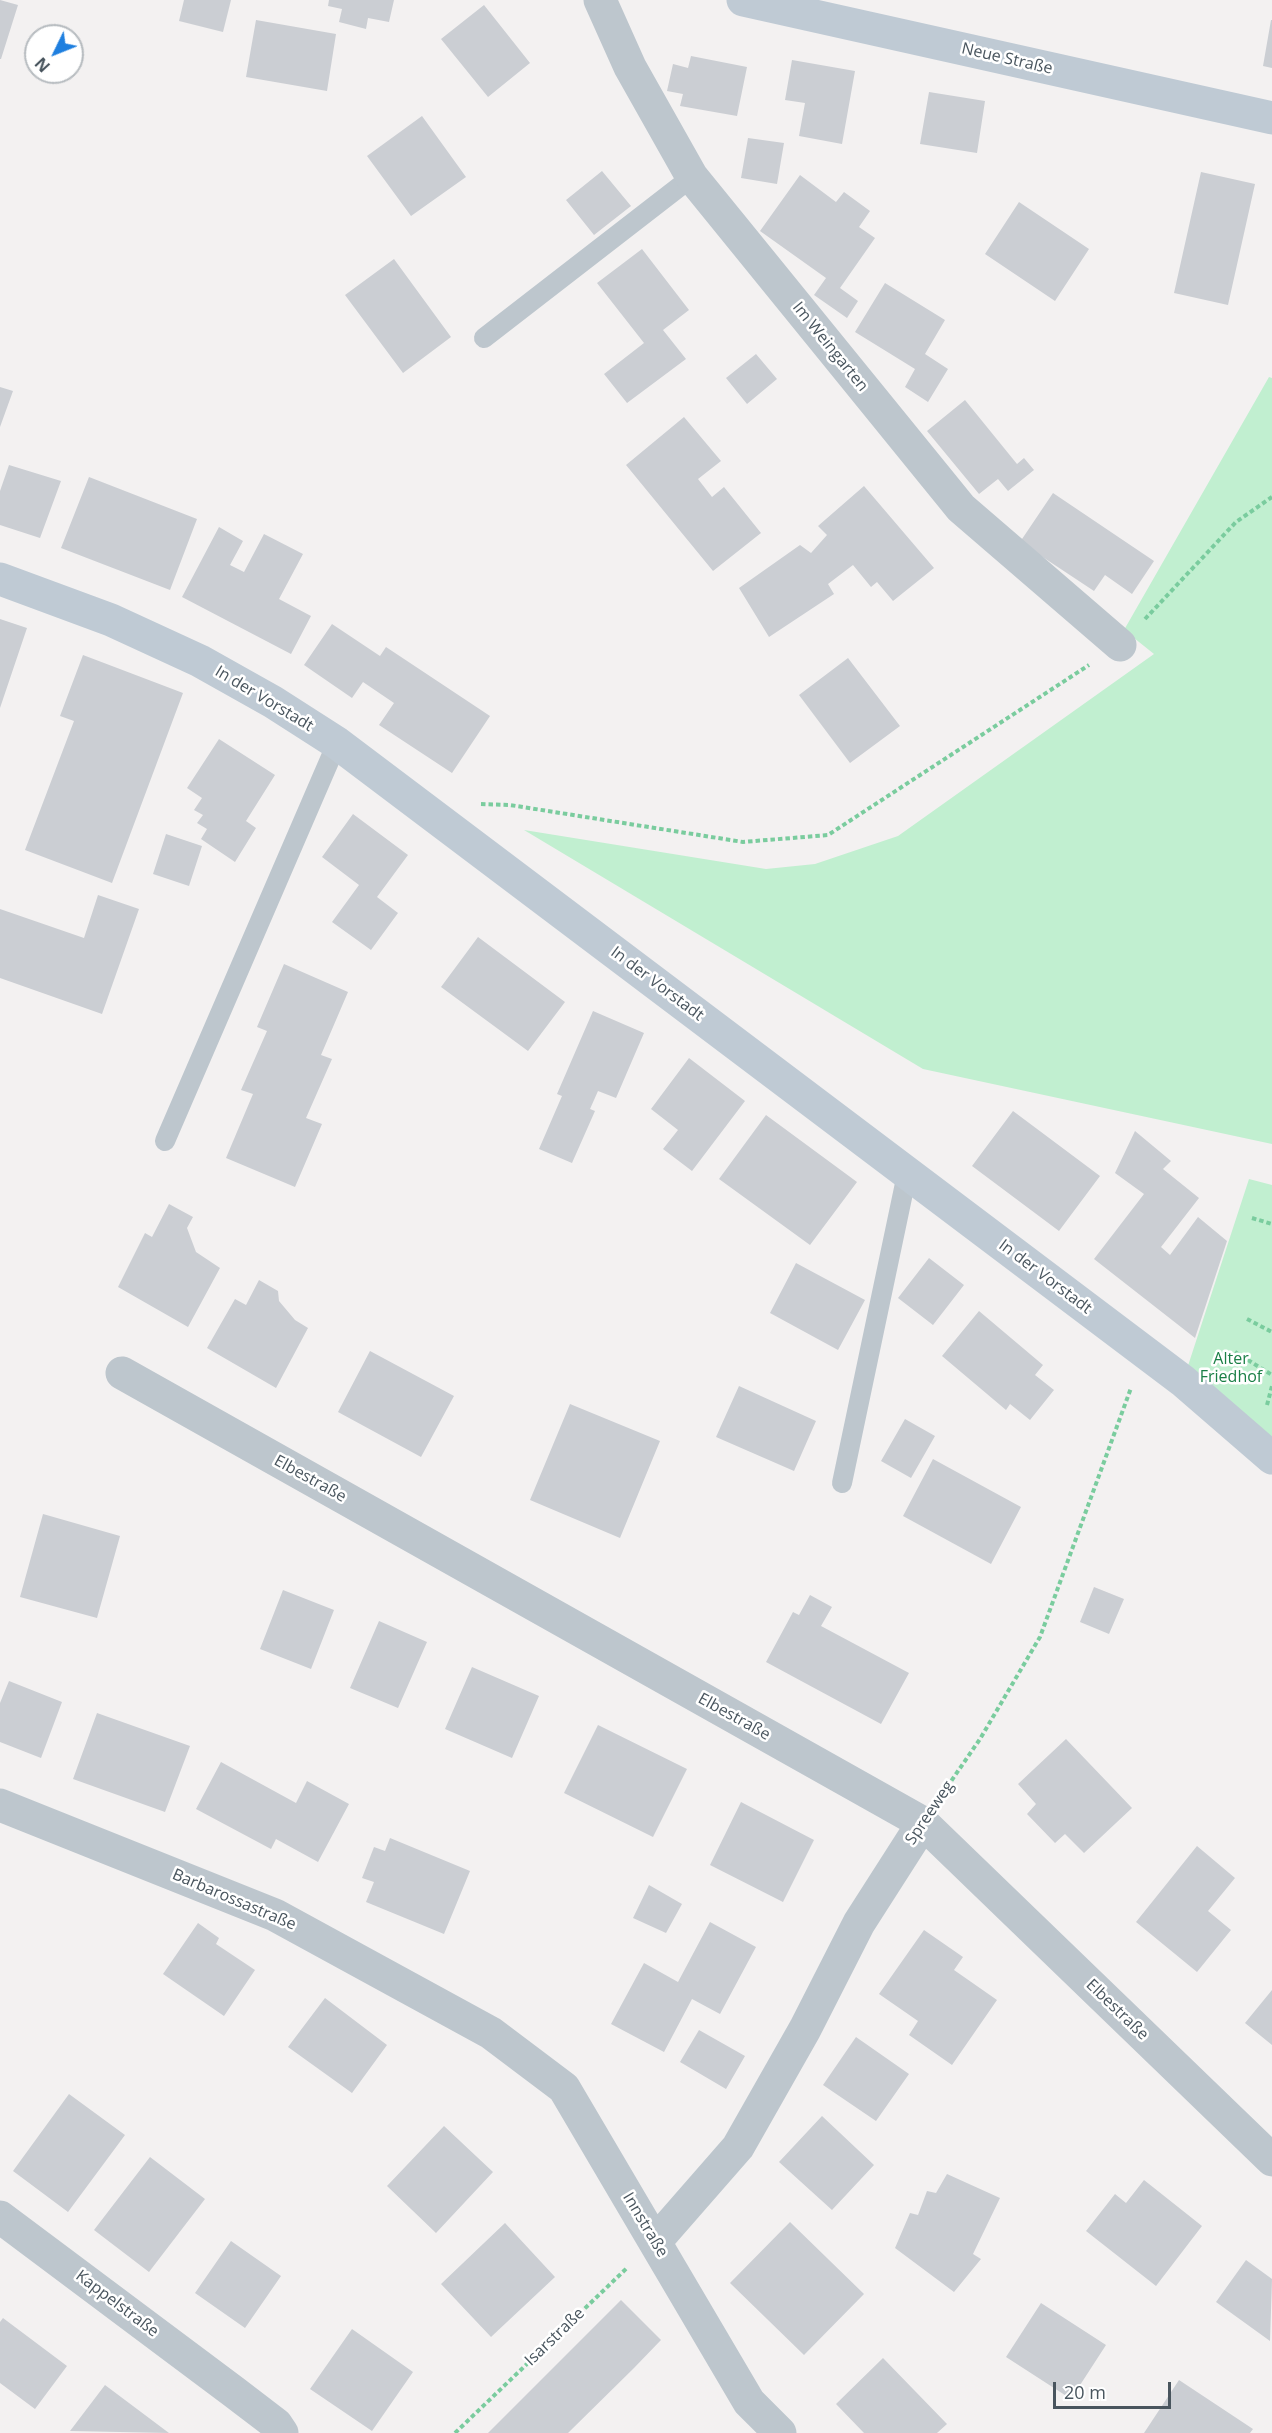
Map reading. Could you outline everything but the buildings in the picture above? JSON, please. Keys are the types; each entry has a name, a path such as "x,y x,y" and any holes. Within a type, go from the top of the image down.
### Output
{"street":[{"name":"Im Weingarten","path":"600,0 630,67 692,177 961,508 1120,645"},
{"name":"Neue Straße","path":"743,0 1272,118"},
{"name":"In der Vorstadt","path":"0,579 111,620 200,661 273,702 337,743 451,826 907,1174 1183,1381 1272,1458"},
{"name":"Elbestraße","path":"122,1373 923,1823 1272,2160"},
{"name":"Barbarossastraße","path":"0,1805 275,1914 491,2033"},
{"name":"Spreeweg","path":"655,2242 738,2147 806,2029 859,1923 923,1823"},
{"name":"Innstraße","path":"491,2033 564,2088 749,2402 780,2433"},
{"name":"Kappelstraße","path":"0,2217 276,2424 282,2433"}],"lane":[{"path":"484,338 692,177"},
{"path":"165,1141 337,743"},
{"path":"842,1483 907,1174"}],"path":[{"path":"451,826 473,804 510,806 743,842 828,835 1120,645 1236,522 1272,497"},
{"path":"1252,1218 1272,1224"},
{"path":"1247,1319 1272,1332"},
{"name":"Spreeweg","path":"923,1823 980,1739 1040,1637 1144,1352"},
{"path":"1235,1352 1272,1375"},
{"name":"Isarstraße","path":"455,2433 655,2242"}],"green space":[{"path":"1269,377 1272,378 1272,1144 923,1069 524,830 766,869 815,864 898,836 1154,654 1124,630"},
{"name":"Alter Friedhof","path":"1249,1179 1272,1185 1272,1463 1183,1381"}]}
